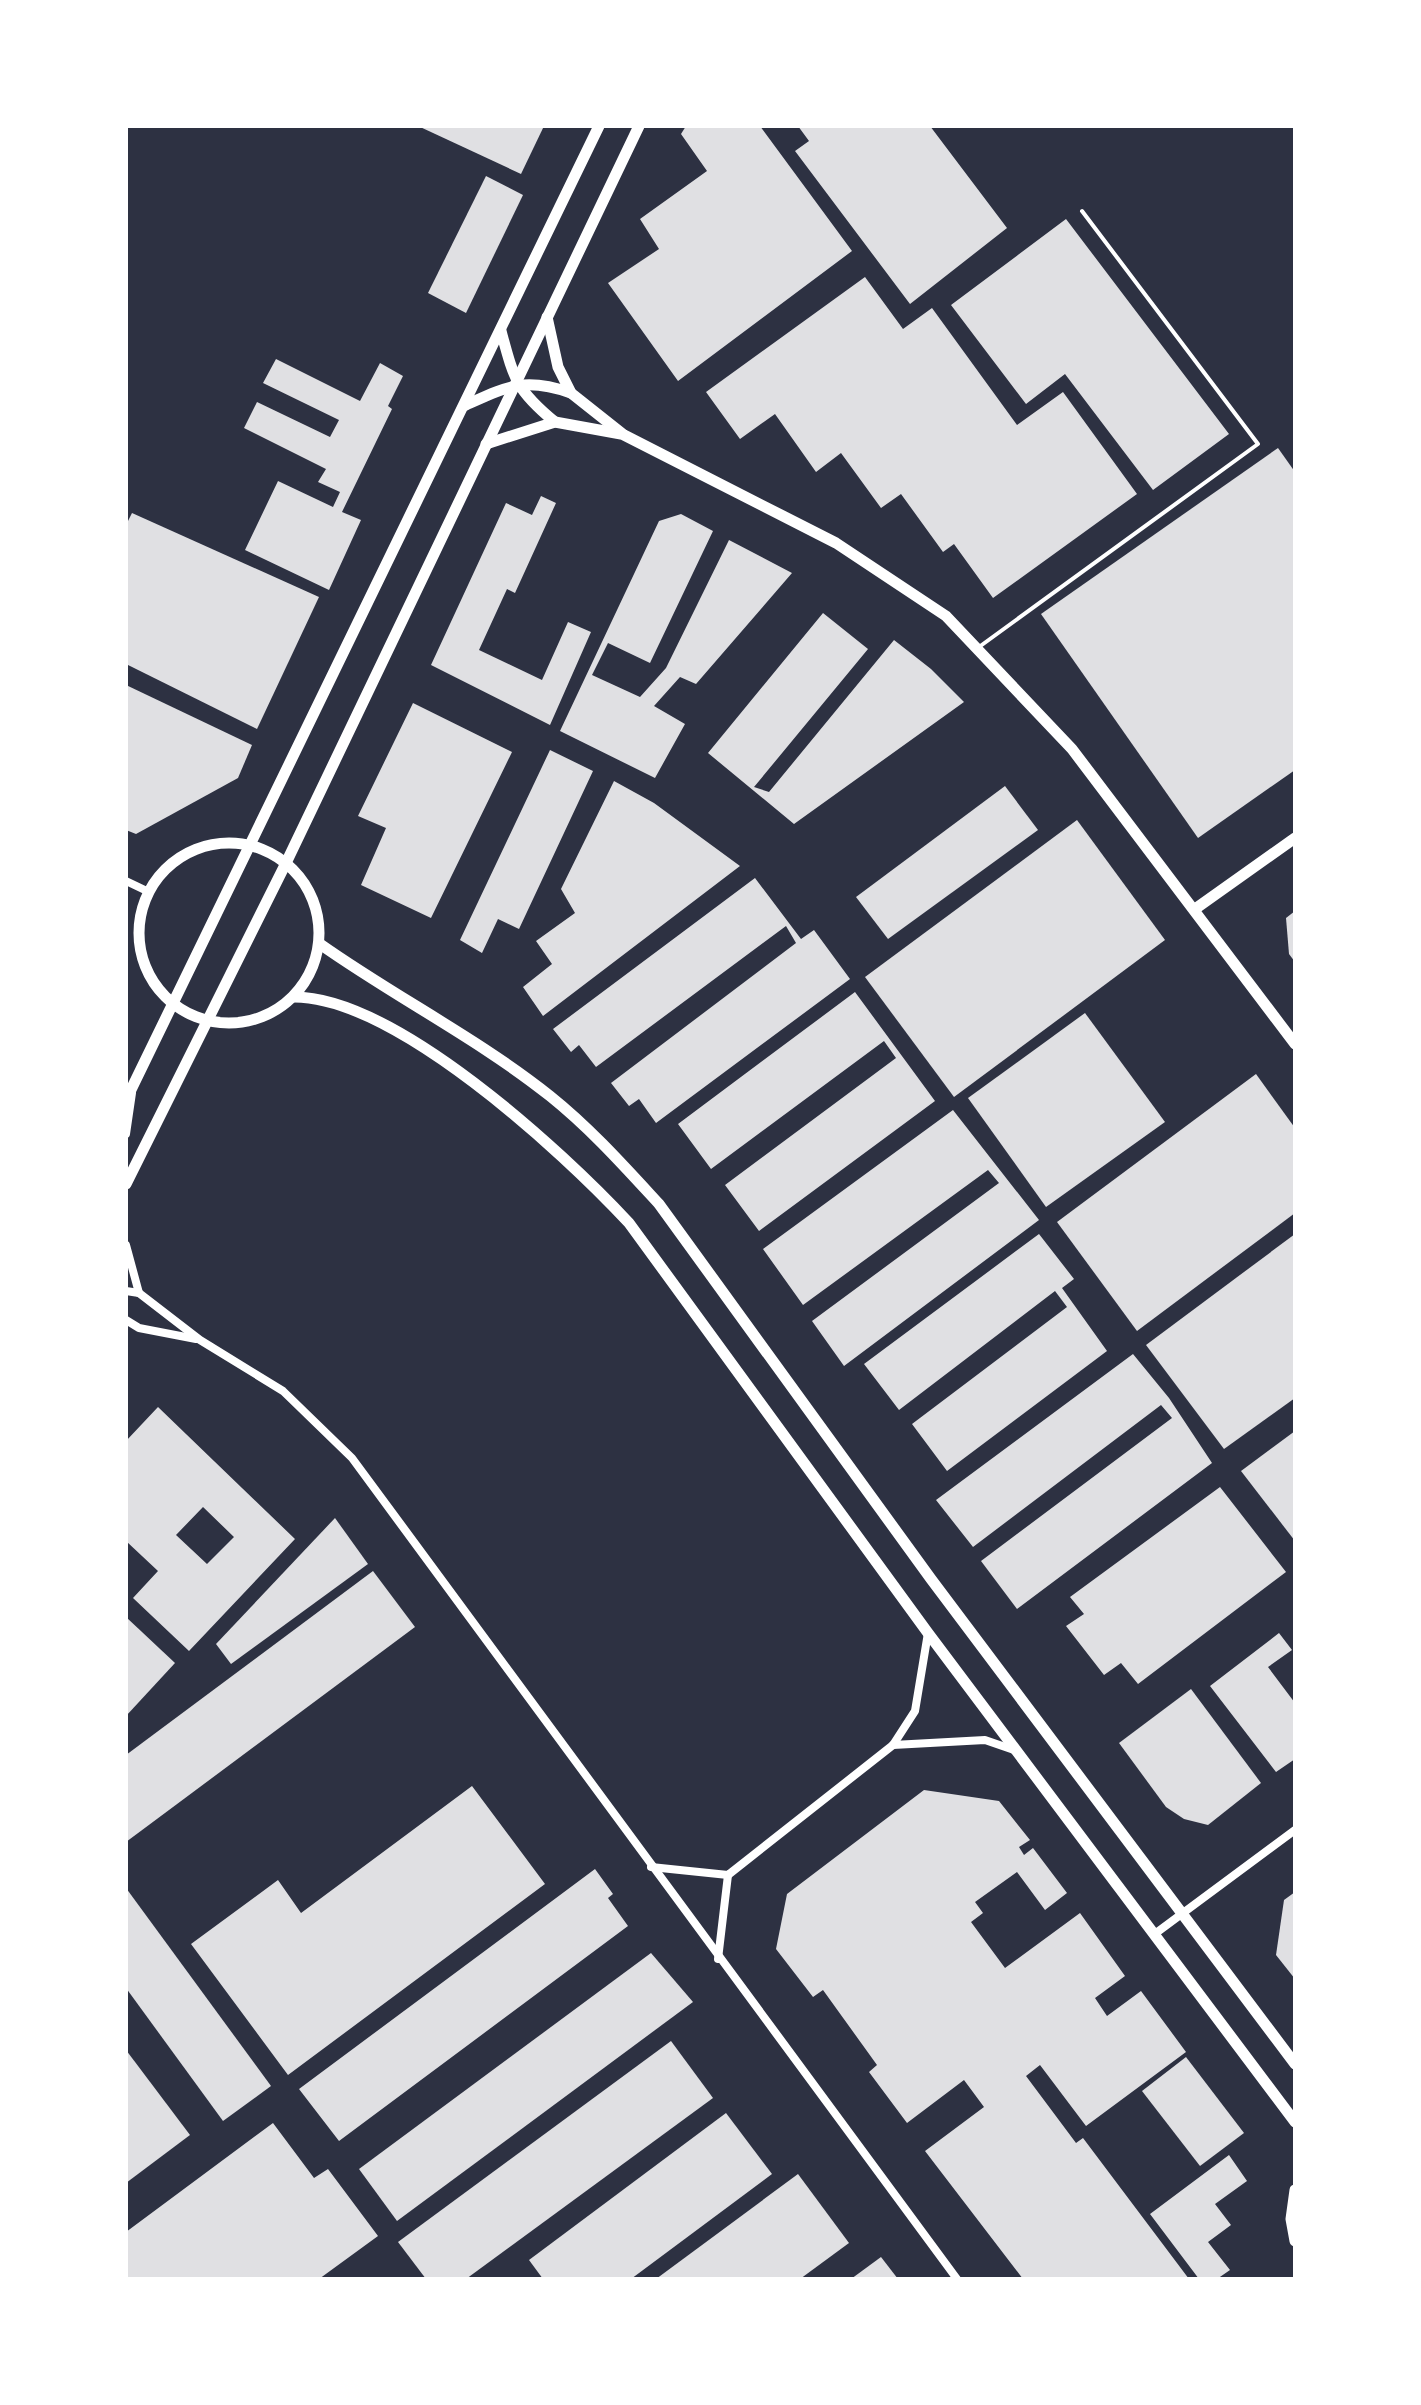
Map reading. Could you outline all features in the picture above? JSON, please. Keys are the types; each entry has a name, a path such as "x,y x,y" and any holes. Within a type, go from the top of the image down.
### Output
{"street":[{"path":"126,1100 599,126"},
{"path":"126,1184 286,863 639,126"},
{"path":"547,317 558,367 571,393"},
{"path":"501,331 515,383 555,422"},
{"path":"466,405 515,383 552,386 571,393 624,435 836,543 946,616 1072,749 1295,1044"},
{"path":"486,444 555,422 624,435"},
{"path":"1195,909 1295,838"},
{"path":"222,843 252,845 286,863 307,885 318,913 320,944 311,972 294,997 268,1015 239,1024 208,1022 172,1004 151,981 140,952 139,921 149,892 167,867 192,850 222,843"},
{"path":"126,881 149,892"},
{"path":"320,944 367,977 444,1022 551,1097 610,1150 649,1193 931,1579 1295,2064"},
{"path":"294,997 319,997 352,1008 450,1065 581,1171 629,1223 928,1633 1295,2122"},
{"path":"126,1134 133,1084"},
{"path":"126,1245 139,1293"},
{"path":"126,1291 139,1293 200,1340 283,1391 352,1458 718,1959 957,2279"},
{"path":"126,1320 139,1328"},
{"path":"126,1330 139,1328 200,1340"},
{"path":"651,1867 728,1875 893,1745 915,1711 928,1633"},
{"path":"893,1745 985,1740 1020,1752"},
{"path":"1156,1933 1295,1830"},
{"path":"718,1959 728,1875"},
{"path":"1295,2190 1291,2219 1295,2241"}],"lane":[{"path":"977,649 1258,444 1082,211"}],"building":[{"path":"418,126 544,126 521,174"},
{"path":"686,126 760,126 852,251 678,381 608,283 659,249 640,219 707,171 681,134"},
{"path":"798,126 930,126 1007,228 910,304 795,151 809,141"},
{"path":"486,176 523,195 466,313 428,293"},
{"path":"1066,219 1229,434 1153,490 1065,374 1026,404 951,305"},
{"path":"865,277 903,329 932,308 1017,425 1063,392 1137,494 993,598 954,544 943,552 901,494 881,508 841,453 816,472 775,414 740,439 706,392"},
{"path":"276,359 360,401 380,363 403,376 388,406 392,409 342,512 361,520 329,590 245,550 278,481 333,507 340,492 318,482 326,469 244,428 257,402 330,437 339,420 263,383"},
{"path":"1278,448 1295,472 1295,770 1198,838 1041,614"},
{"path":"541,496 556,503 515,593 507,589 479,650 542,680 568,622 591,632 550,725 431,665 506,503 532,515"},
{"path":"132,513 319,597 257,729 126,664 126,525"},
{"path":"681,514 713,531 650,663 608,643 592,675 640,697 666,668 729,540 792,573 696,684 680,677 654,706 685,724 655,778 560,731 659,521"},
{"path":"823,613 868,649 754,787 769,792 894,640 931,669 964,702 794,824 708,753"},
{"path":"126,685 252,745 238,778 136,834 126,830"},
{"path":"413,703 512,752 431,918 361,885 386,828 358,816"},
{"path":"550,750 593,771 519,929 498,919 482,953 460,940"},
{"path":"614,781 654,803 740,866 543,1016 523,987 552,964 536,941 575,913 561,889"},
{"path":"1005,786 1038,830 888,939 856,897"},
{"path":"1077,820 1165,940 954,1097 865,977"},
{"path":"755,878 801,939 814,930 850,979 656,1123 639,1099 629,1106 611,1083 796,943 786,926 596,1067 579,1045 571,1052 553,1029"},
{"path":"1295,911 1295,962 1289,954 1286,918"},
{"path":"855,992 935,1101 759,1231 725,1185 896,1058 884,1041 711,1169 678,1124"},
{"path":"1085,1013 1165,1122 1046,1207 968,1098"},
{"path":"1256,1074 1295,1128 1295,1213 1137,1331 1057,1222"},
{"path":"953,1110 1039,1220 844,1366 812,1321 999,1183 988,1170 803,1305 763,1249"},
{"path":"1039,1234 1074,1279 1062,1288 1107,1351 947,1471 912,1424 1067,1307 1055,1291 899,1410 864,1364"},
{"path":"1295,1234 1295,1398 1224,1449 1146,1345"},
{"path":"1133,1354 1169,1398 1212,1463 1017,1609 981,1561 1172,1418 1161,1405 973,1547 936,1500"},
{"path":"158,1407 295,1539 189,1651 133,1598 158,1571 126,1541 126,1441","holes":["203,1507 234,1537 207,1564 176,1535"]},
{"path":"1295,1431 1295,1541 1241,1471"},
{"path":"1220,1487 1286,1572 1138,1684 1121,1663 1104,1675 1066,1626 1084,1614 1070,1597"},
{"path":"335,1518 368,1564 231,1664 216,1644"},
{"path":"373,1571 415,1627 126,1842 126,1755"},
{"path":"126,1617 175,1663 126,1716"},
{"path":"1279,1633 1292,1650 1268,1667 1295,1703 1295,1759 1276,1772 1210,1686"},
{"path":"1191,1689 1261,1783 1208,1825 1184,1819 1166,1807 1119,1743"},
{"path":"472,1786 545,1884 288,2075 191,1944 278,1880 301,1913"},
{"path":"924,1790 999,1801 1030,1840 1019,1847 1024,1855 1033,1848 1067,1893 1045,1910 1017,1872 975,1902 983,1913 971,1922 1005,1968 1080,1913 1125,1976 1095,1998 1107,2016 1141,1991 1186,2052 1086,2126 1040,2065 1026,2076 1076,2143 1083,2138 1189,2279 1023,2279 925,2151 984,2107 964,2080 907,2123 869,2072 877,2065 823,1990 813,1997 776,1949 787,1894"},
{"path":"595,1869 613,1894 608,1898 628,1926 339,2141 299,2089"},
{"path":"126,1888 271,2086 223,2121 126,1988"},
{"path":"1295,1892 1295,1979 1276,1955 1284,1900"},
{"path":"651,1953 693,2002 397,2221 359,2169"},
{"path":"671,2041 713,2098 466,2279 426,2279 398,2242"},
{"path":"126,2050 190,2135 126,2183"},
{"path":"1186,2057 1244,2133 1200,2166 1142,2091"},
{"path":"726,2113 772,2174 631,2279 543,2279 529,2260"},
{"path":"273,2123 314,2178 328,2169 378,2236 319,2279 126,2279 126,2232"},
{"path":"1229,2155 1247,2181 1215,2204 1231,2225 1208,2242 1230,2270 1217,2279 1199,2279 1150,2214"},
{"path":"798,2174 849,2243 800,2279 656,2279"},
{"path":"881,2257 898,2279 851,2279"}]}
